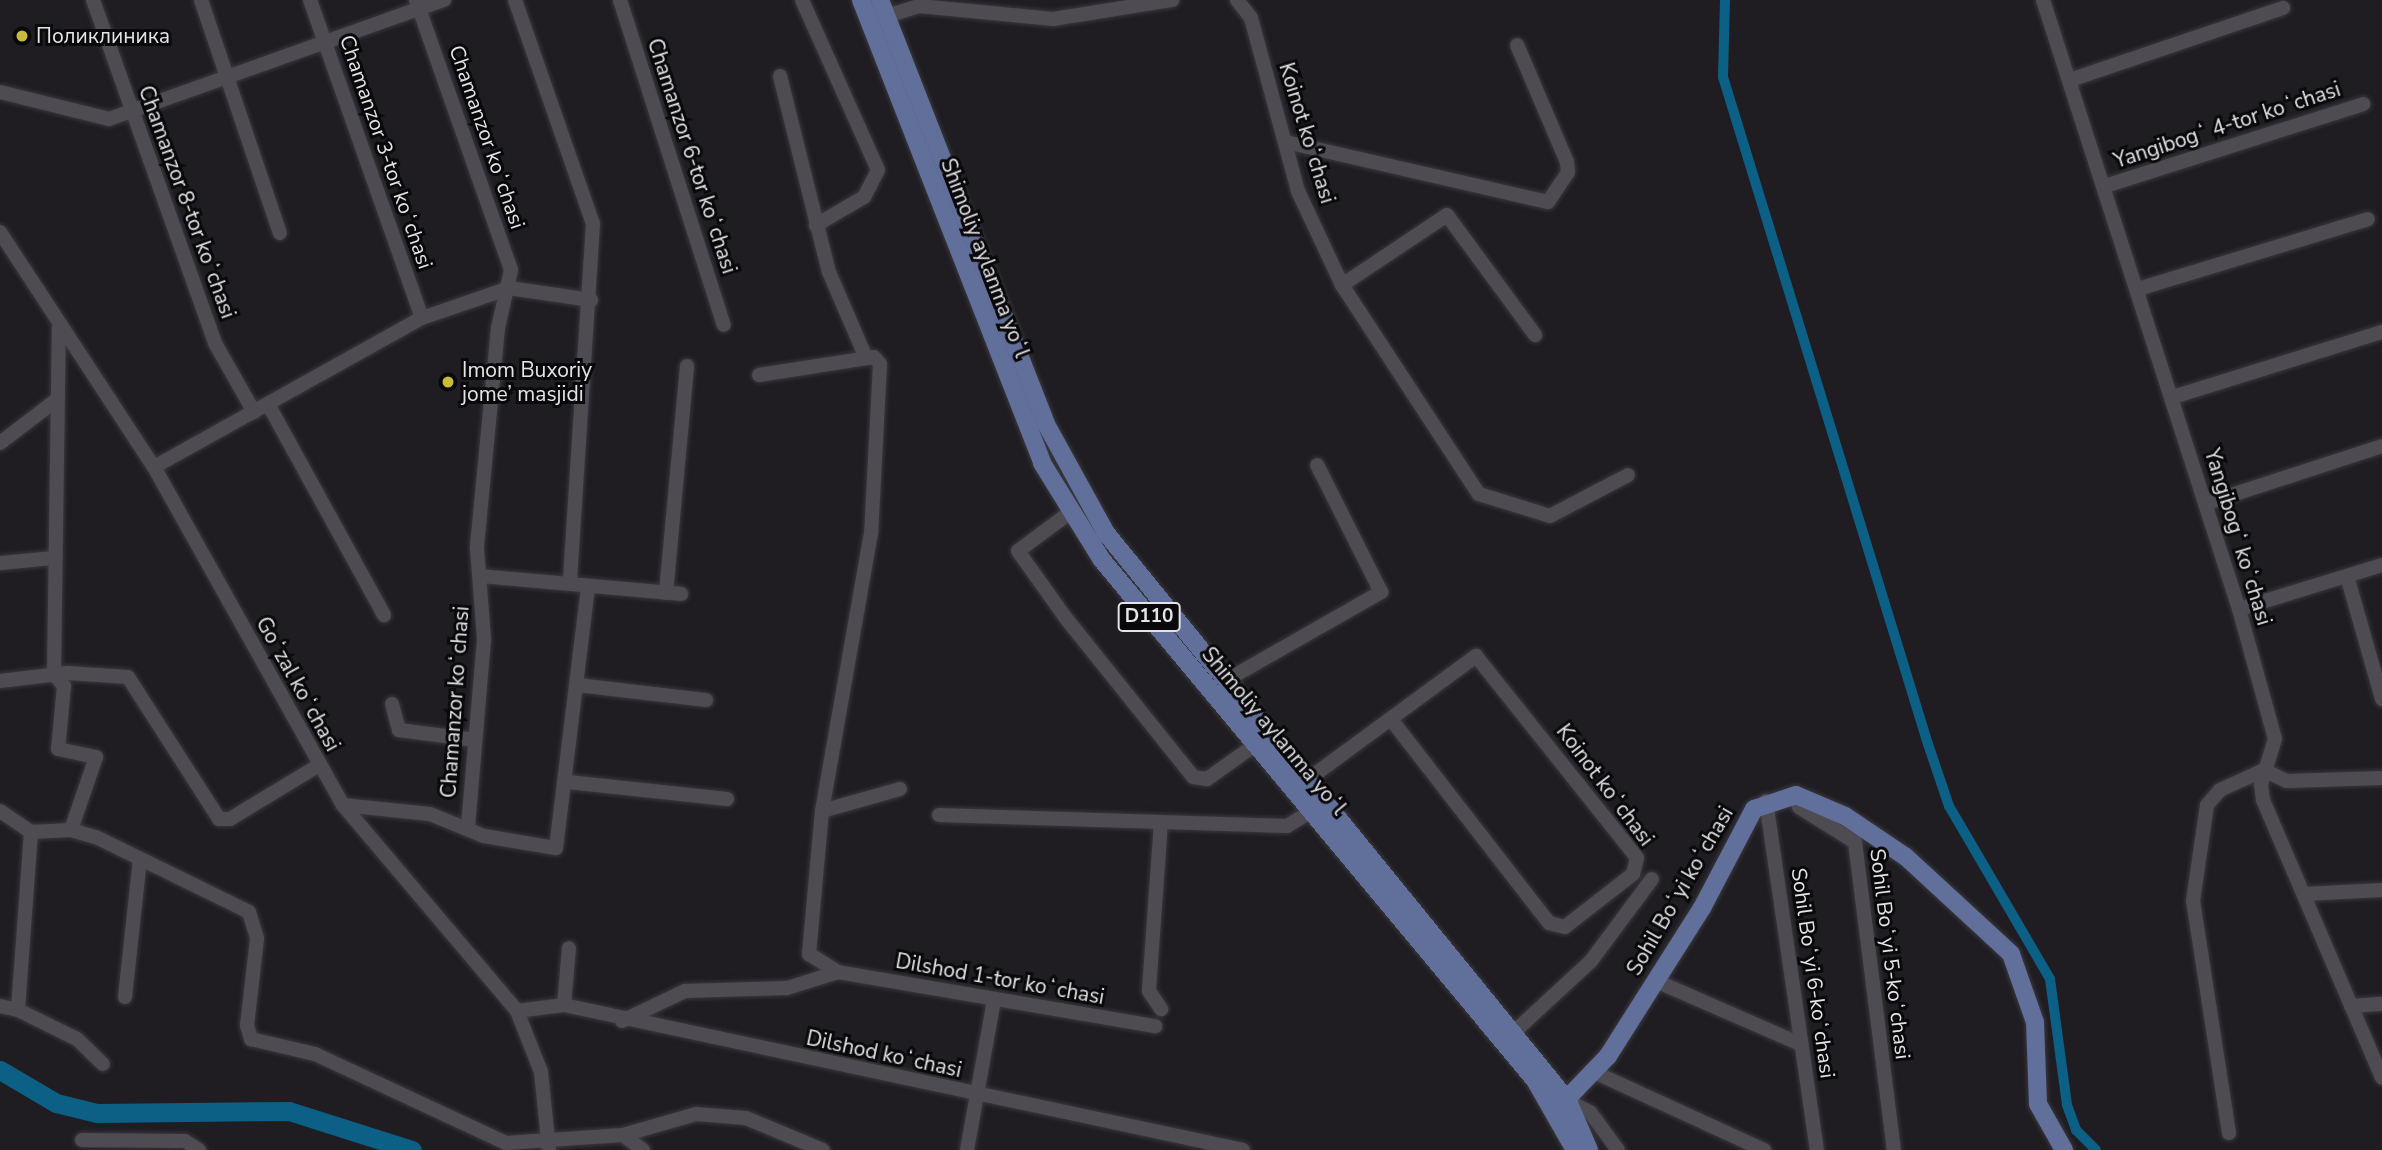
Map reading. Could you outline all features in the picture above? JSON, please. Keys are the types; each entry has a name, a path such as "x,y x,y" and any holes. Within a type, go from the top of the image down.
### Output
{"main road":[{"name":"Shimoliy aylanma yoʻl","path":"861,0 878,12 1046,424 1107,534 1225,681 1301,784 1513,1032 1589,1150"},
{"name":"Shimoliy aylanma yoʻl","path":"878,12 998,351 1042,463 1102,560 1255,745 1301,784 1312,811 1562,1105 1575,1150"},
{"path":"998,351 1014,342"},
{"path":"1796,794 1845,816 1906,857 2011,954 2035,1022 2038,1104 2064,1150"},
{"name":"Sohil Boʻyi koʻchasi","path":"1562,1105 1596,1073 1656,981 1702,908 1741,827 1766,801 1796,794"}],"street":[{"name":"Chamanzor 8-tor koʻchasi","path":"93,0 216,345 254,412"},
{"path":"201,0 280,233"},
{"name":"Chamanzor 3-tor koʻchasi","path":"310,0 422,318"},
{"path":"0,92 95,119 229,79 324,38 418,5 444,0"},
{"path":"515,0 588,202 595,247 570,582"},
{"name":"Chamanzor 6-tor koʻchasi","path":"620,0 724,326"},
{"path":"802,0 878,170 864,197 816,225"},
{"path":"878,12 915,3 1053,19 1172,0"},
{"name":"Koinot koʻchasi","path":"1237,0 1251,18 1298,191 1342,285 1479,494 1550,516 1628,475"},
{"name":"Yangibogʻ koʻchasi","path":"2043,0 2207,503 2275,739 2264,770 2263,800 2382,1078"},
{"name":"Chamanzor koʻchasi","path":"418,5 511,270 498,328 477,548 484,640 468,828"},
{"path":"2070,80 2283,8"},
{"path":"1286,142 1548,202 1568,172 1567,162 1517,45"},
{"path":"780,76 816,225 866,358"},
{"name":"Yangibogʻ 4-tor koʻchasi","path":"2105,186 2363,104"},
{"path":"1342,285 1447,215 1535,335"},
{"path":"2138,289 2368,219"},
{"name":"Goʻzal koʻchasi","path":"0,232 154,467 343,805 517,1011 541,1072 550,1146"},
{"path":"154,467 422,318 509,288 591,300"},
{"path":"55,316 62,339 54,401 52,558 54,674 64,686 58,749 96,757 71,830"},
{"path":"2173,397 2382,331"},
{"path":"759,375 866,358 880,364 871,533 822,811 807,944 814,959 838,972"},
{"path":"666,593 687,366"},
{"path":"0,443 54,401"},
{"path":"268,404 384,615"},
{"path":"2207,503 2382,446"},
{"path":"1225,681 1381,592 1317,465"},
{"path":"1072,511 1018,551 1065,617 1193,777 1207,779 1255,745"},
{"path":"0,563 52,558"},
{"path":"2239,609 2382,565"},
{"path":"480,576 681,594"},
{"path":"2347,576 2382,699"},
{"path":"343,805 430,814 468,828 556,848 568,782 588,587"},
{"name":"Koinot koʻchasi","path":"1301,784 1471,659 1482,659 1637,858 1633,874 1565,927 1549,923 1391,719"},
{"path":"0,681 54,674 128,677 219,819 230,819 319,765"},
{"path":"578,685 706,700"},
{"path":"392,704 399,730 475,740"},
{"path":"2229,1133 2193,901 2207,805 2220,790 2264,770 2287,781 2382,778"},
{"path":"568,782 727,799"},
{"path":"822,811 900,789"},
{"name":"Sohil Boʻyi 5-koʻchasi","path":"1796,794 1799,807 1855,842 1894,1150"},
{"name":"Sohil Boʻyi 6-koʻchasi","path":"1766,801 1817,1150"},
{"path":"0,811 31,832 71,830 248,912 257,939 247,1025 251,1039 315,1054 506,1143 550,1146 623,1135 695,1114 746,1118 823,1150"},
{"path":"939,815 1287,826 1312,811"},
{"path":"1161,822 1149,991 1161,1009"},
{"path":"18,1010 31,832"},
{"path":"125,997 140,860"},
{"path":"1513,1032 1591,961 1652,879"},
{"path":"2304,894 2382,890"},
{"path":"564,1005 569,947"},
{"path":"622,1021 685,991 787,988 838,972"},
{"name":"Dilshod 1-tor koʻchasi","path":"838,972 1155,1027"},
{"path":"1656,981 1800,1044"},
{"path":"967,1150 994,1000"},
{"path":"2351,1006 2382,1003"},
{"name":"Dilshod koʻchasi","path":"517,1011 564,1005 622,1021 1243,1150"},
{"path":"0,1006 18,1010 76,1039 103,1064"},
{"path":"1596,1073 1758,1148"},
{"path":"1562,1105 1590,1112 1618,1150"},
{"path":"623,1135 643,1150"},
{"path":"82,1140 185,1141 199,1150"}],"waterway":[{"path":"1725,0 1723,77 1928,744 1949,806 2050,979 2067,1105 2076,1130 2096,1150"},
{"path":"0,1070 56,1103 97,1113 289,1111 412,1150"}],"place":[{"name":"Поликлиника","path":"22,36"},
{"name":"Imom Buxoriy jome’ masjidi","path":"448,382"}]}
